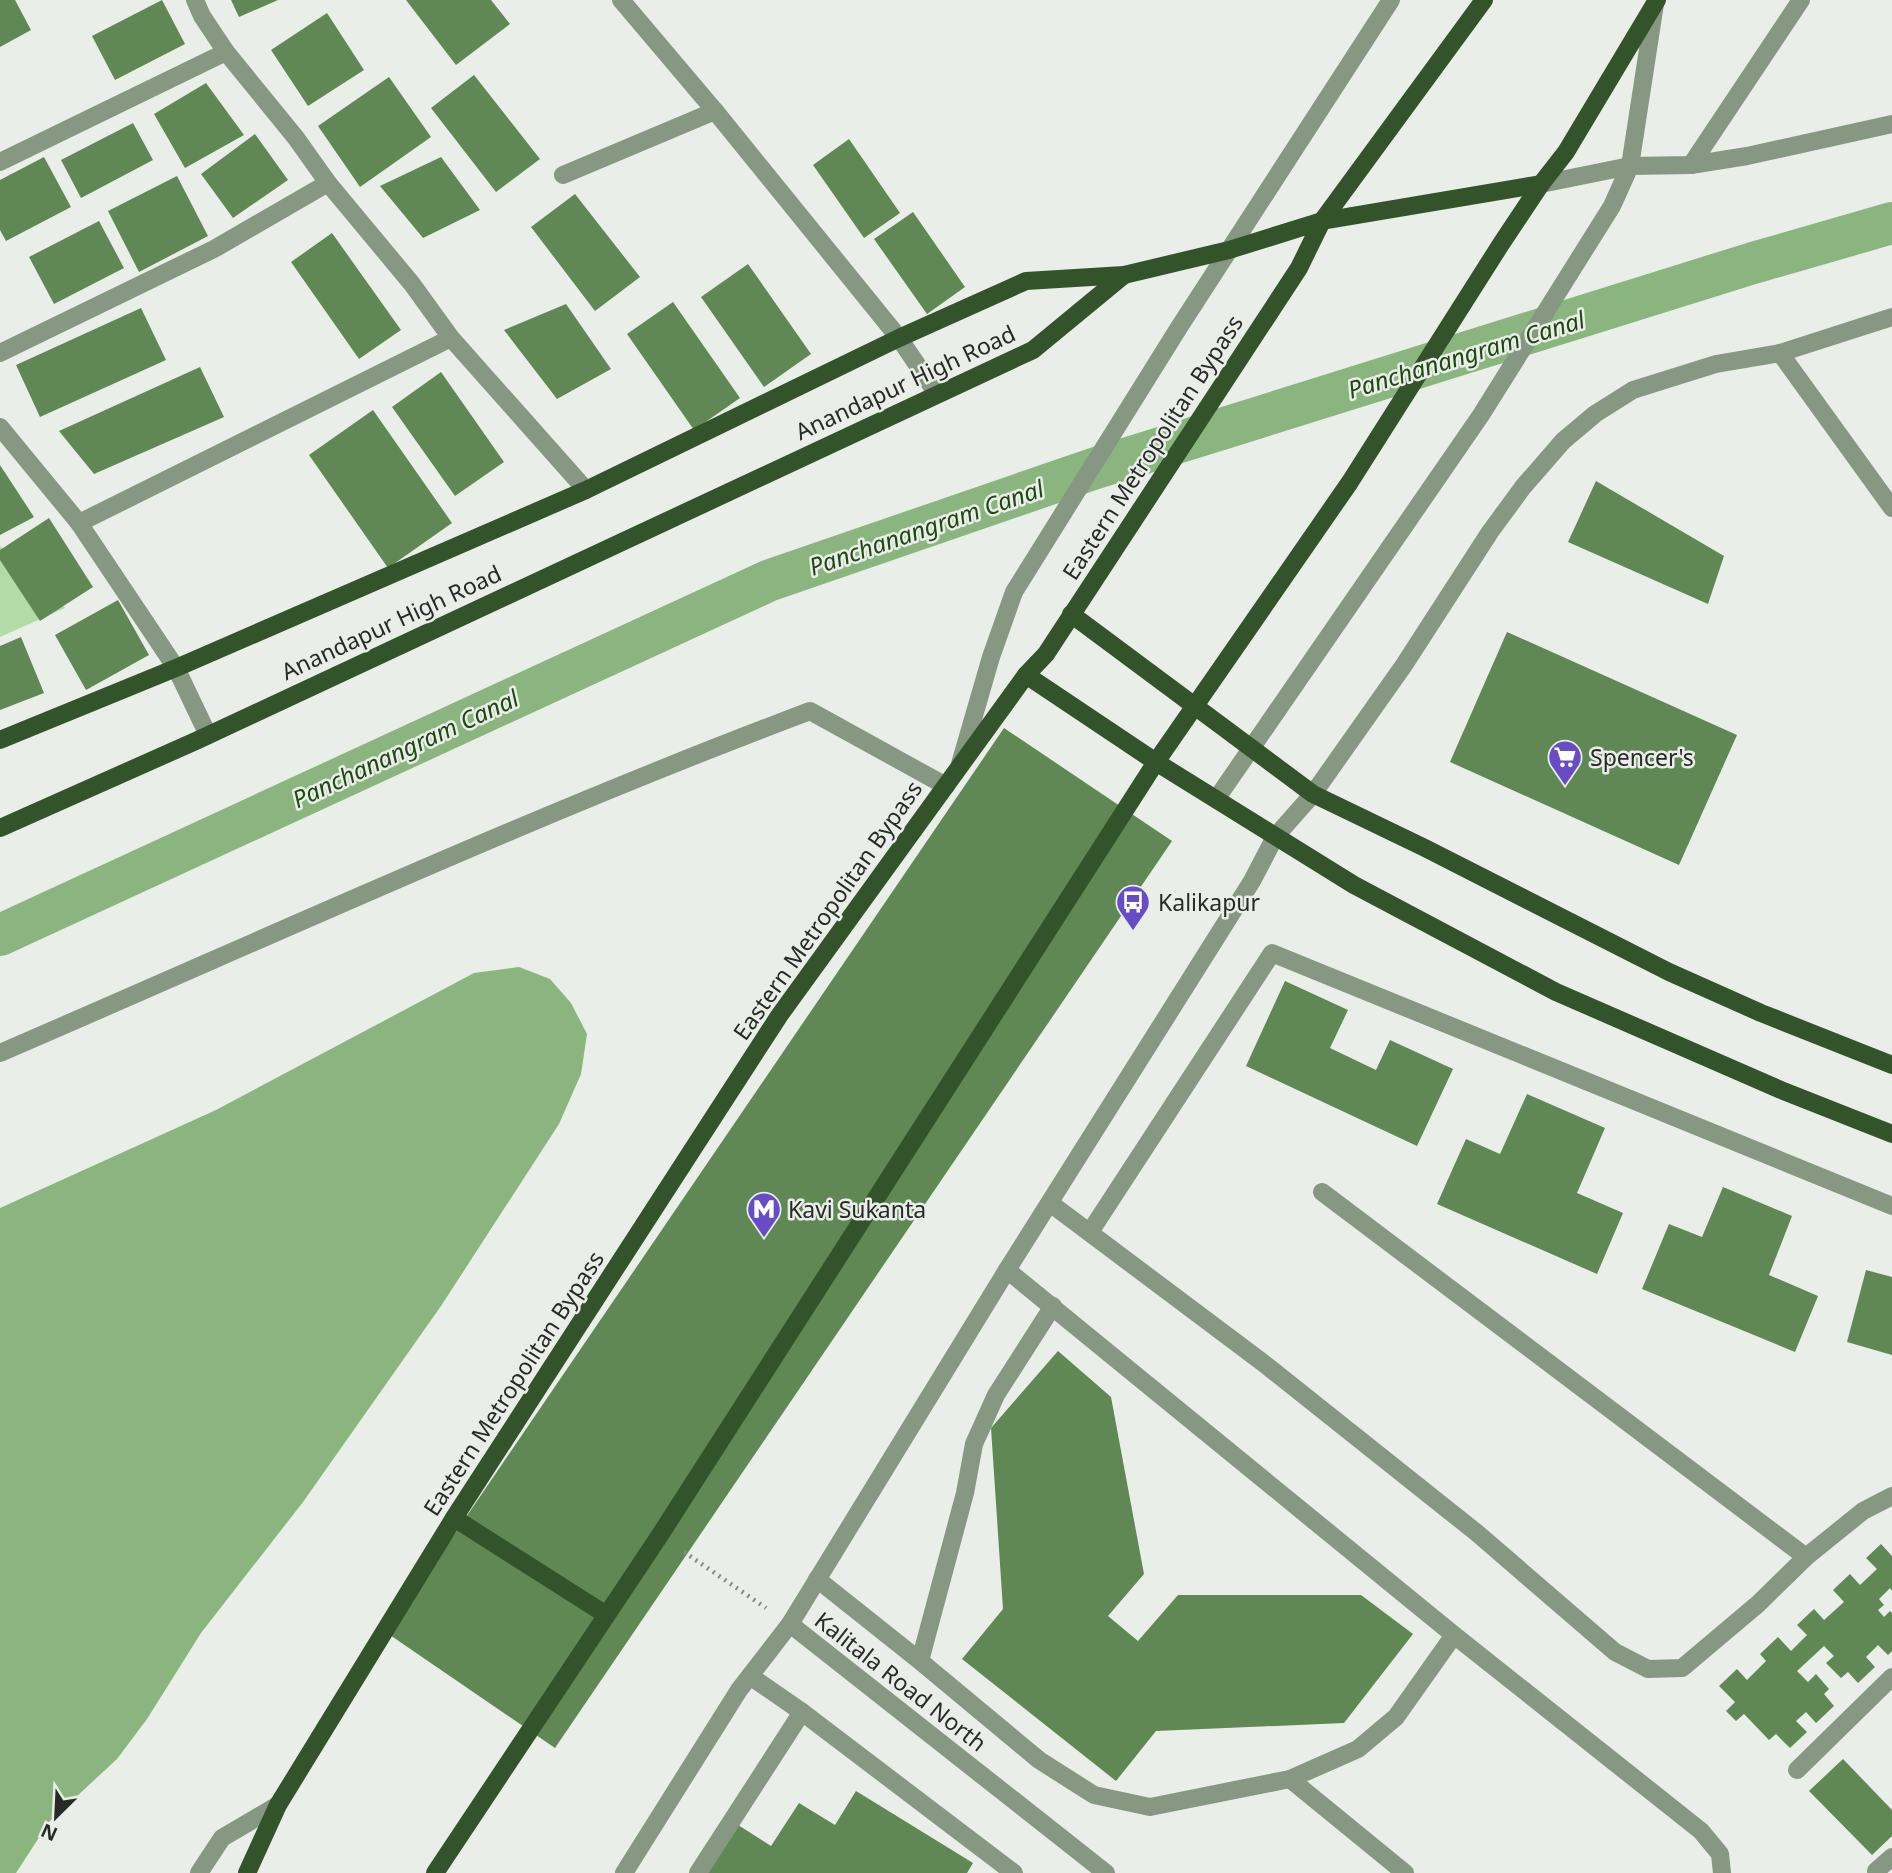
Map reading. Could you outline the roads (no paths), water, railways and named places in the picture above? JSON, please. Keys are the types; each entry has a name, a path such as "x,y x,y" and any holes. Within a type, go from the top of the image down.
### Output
{"main road":[{"name":"Eastern Metropolitan Bypass","path":"247,1873 278,1805 454,1518 779,1016 1026,675 1046,654 1299,268 1322,221 1484,0"},
{"path":"435,1873 660,1535 1156,762 1350,481 1501,244 1566,152 1656,2"},
{"path":"1124,275 1229,250 1322,221 1541,184"},
{"name":"Anandapur High Road","path":"0,740 176,668 586,490 899,338 1026,281 1124,275"},
{"name":"Anandapur High Road","path":"0,828 208,735 1033,350 1124,275"},
{"path":"1071,614 1313,794 1669,972 1760,1013 1892,1065"},
{"path":"1026,675 1156,762 1354,885 1556,992 1781,1090 1892,1133"},
{"path":"454,1518 605,1614"}],"street":[{"path":"195,0 201,16 226,52 296,138 328,183 412,284 451,338 586,490"},
{"path":"621,0 899,338 937,394"},
{"path":"959,768 991,657 1014,592 1178,329 1391,0"},
{"path":"1691,165 1801,0"},
{"path":"1217,798 1481,415 1612,206 1630,166 1656,2"},
{"path":"0,162 226,52"},
{"path":"563,175 715,111"},
{"path":"1541,184 1630,166 1691,165 1747,156 1892,124"},
{"path":"0,353 214,249 328,183"},
{"path":"624,1873 750,1676 790,1624 1007,1270 1252,881 1275,836 1313,794 1404,665 1523,486 1563,441 1595,414 1633,390 1716,364 1780,353 1892,317"},
{"path":"79,523 451,338"},
{"path":"1780,353 1892,508"},
{"path":"0,426 79,523 176,668 208,735"},
{"path":"0,1053 543,818 702,751 810,711 946,786"},
{"path":"1090,1232 1272,953 1892,1206"},
{"path":"1322,1192 1806,1558"},
{"path":"1050,1203 1262,1362 1476,1534 1615,1651 1648,1669 1682,1668 1863,1511 1892,1496"},
{"path":"1007,1270 1701,1831 1720,1854 1723,1873"},
{"path":"920,1661 965,1493 974,1444 996,1395 1053,1306"},
{"path":"817,1579 1039,1760 1094,1795 1150,1807 1290,1779 1358,1749 1395,1717 1454,1634"},
{"name":"Kalitala Road North","path":"790,1624 1106,1873"},
{"path":"750,1676 1014,1873"},
{"path":"1797,1770 1892,1677"},
{"path":"698,1873 802,1713"},
{"path":"1290,1779 1405,1873"},
{"path":"199,1873 222,1838 278,1805"},
{"path":"1876,1871 1892,1857"}],"waterway":[{"name":"Panchanangram Canal","path":"0,935 768,581 1093,469 1753,263 1892,223"}],"place":[{"name":"Spencer's","path":"1565,787"},
{"name":"Kalikapur","path":"1133,932"},
{"name":"Kavi Sukanta","path":"764,1239"}]}
